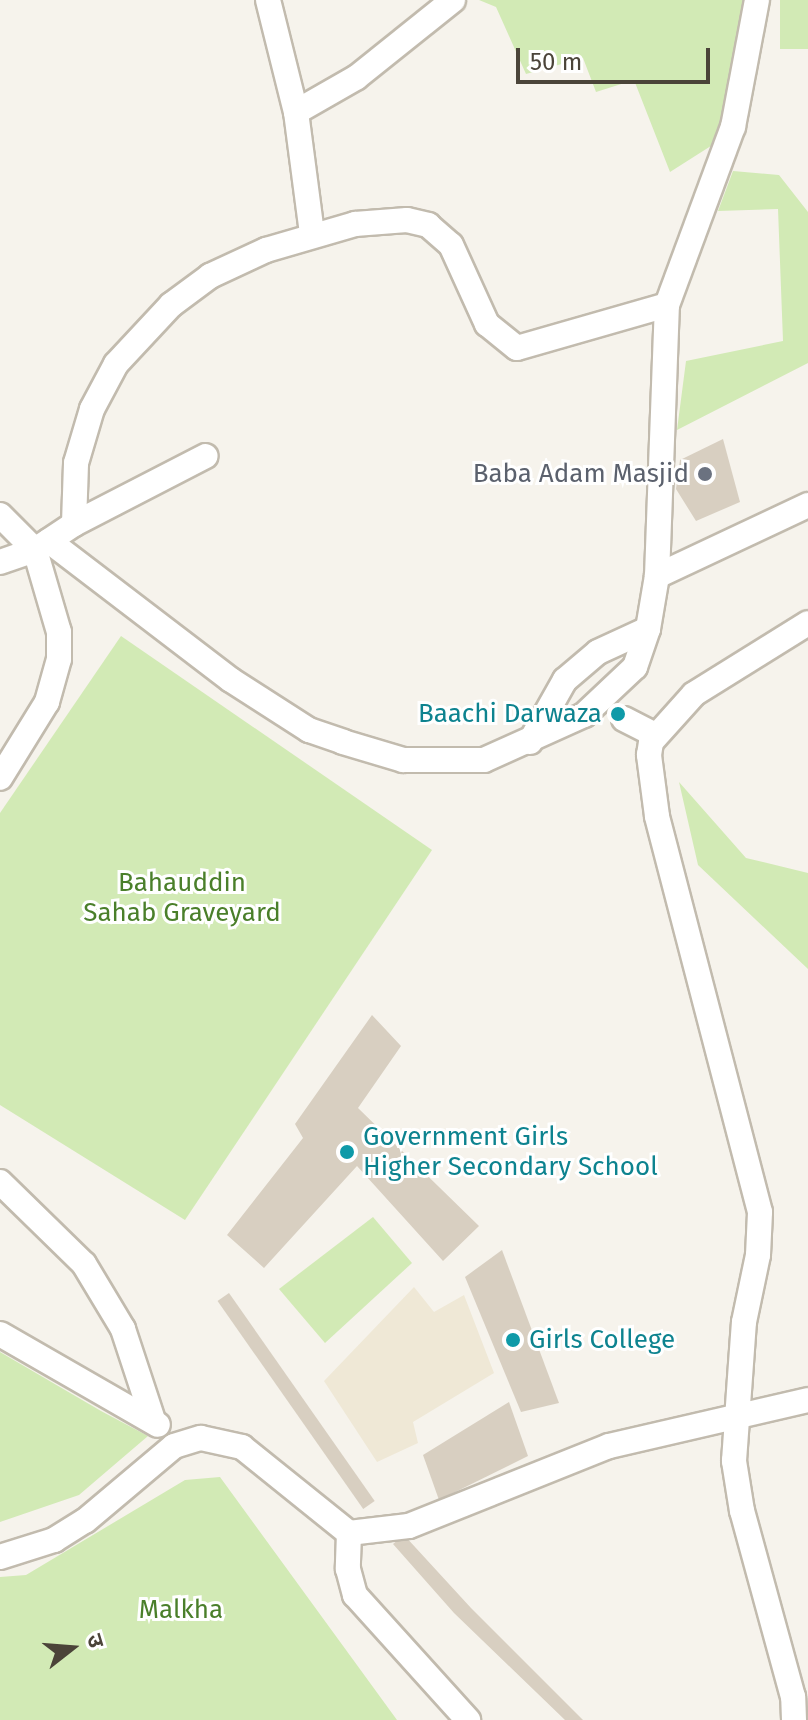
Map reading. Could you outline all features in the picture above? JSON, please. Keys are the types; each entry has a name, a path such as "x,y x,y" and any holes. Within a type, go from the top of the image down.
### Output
{"street":[{"path":"268,0 296,112 312,233"},
{"path":"296,112 357,77 453,0"},
{"path":"0,515 309,730 403,760 443,763 484,760 613,709 635,667 648,629 657,576 667,305 733,127 757,0"},
{"path":"74,524 76,463 92,409 116,364 143,330 210,276 312,233 368,223 428,225 451,245 487,324 517,348 667,305"},
{"path":"0,562 42,546 74,524 206,456"},
{"path":"657,576 808,505"},
{"path":"0,778 47,702 59,659 59,632 42,546"},
{"path":"794,1720 793,1697 742,1511 735,1416 760,1212 657,816 649,771 656,735 694,694 808,623"},
{"path":"530,742 565,680 598,652 648,629"},
{"path":"613,709 656,735"},
{"path":"0,1182 84,1264 123,1329 152,1417 174,1446"},
{"path":"0,1334 152,1417"},
{"path":"0,1557 54,1540 85,1521 174,1446 201,1438 242,1447 349,1533 409,1526 609,1446 808,1400"},
{"path":"349,1533 348,1569 355,1595 468,1720"}],"shaded area":[{"path":"414,1287 434,1312 464,1295 494,1373 413,1422 418,1443 377,1462 324,1381"}],"green space":[{"path":"479,0 743,0 736,55 714,144 670,172 634,80 596,92 583,58 526,74 496,7"},
{"path":"780,0 808,0 808,49 780,49"},
{"path":"733,171 779,175 808,212 808,363 677,430 686,361 783,341 778,209 718,211"},
{"name":"Bahauddin Sahab Graveyard","path":"121,636 432,850 185,1220 0,1105 0,813"},
{"path":"679,782 746,858 808,873 808,969 698,865"},
{"path":"373,1217 412,1263 325,1343 279,1289"},
{"path":"0,1352 148,1436 79,1495 0,1522"},
{"name":"Malkha","path":"220,1477 397,1720 0,1720 0,1577 26,1575 185,1480"}],"building":[{"name":"Baba Adam Masjid","path":"723,439 740,502 696,521 676,489 680,460"},
{"name":"Government Girls Higher Secondary School","path":"372,1015 401,1046 358,1108 479,1226 443,1261 357,1166 264,1268 227,1235 303,1138 295,1124"},
{"name":"Girls College","path":"502,1250 559,1403 521,1412 465,1277"},
{"path":"229,1293 375,1501 363,1509 218,1301"},
{"name":"Girls College","path":"509,1402 528,1456 439,1500 423,1455"},
{"path":"404,1535 471,1608 583,1720 565,1720 454,1613 393,1544"}],"place":[{"name":"Baba Adam Masjid","path":"705,474"},
{"name":"Baachi Darwaza","path":"618,714"},
{"name":"Government Girls Higher Secondary School","path":"347,1152"},
{"name":"Girls College","path":"513,1340"}]}
